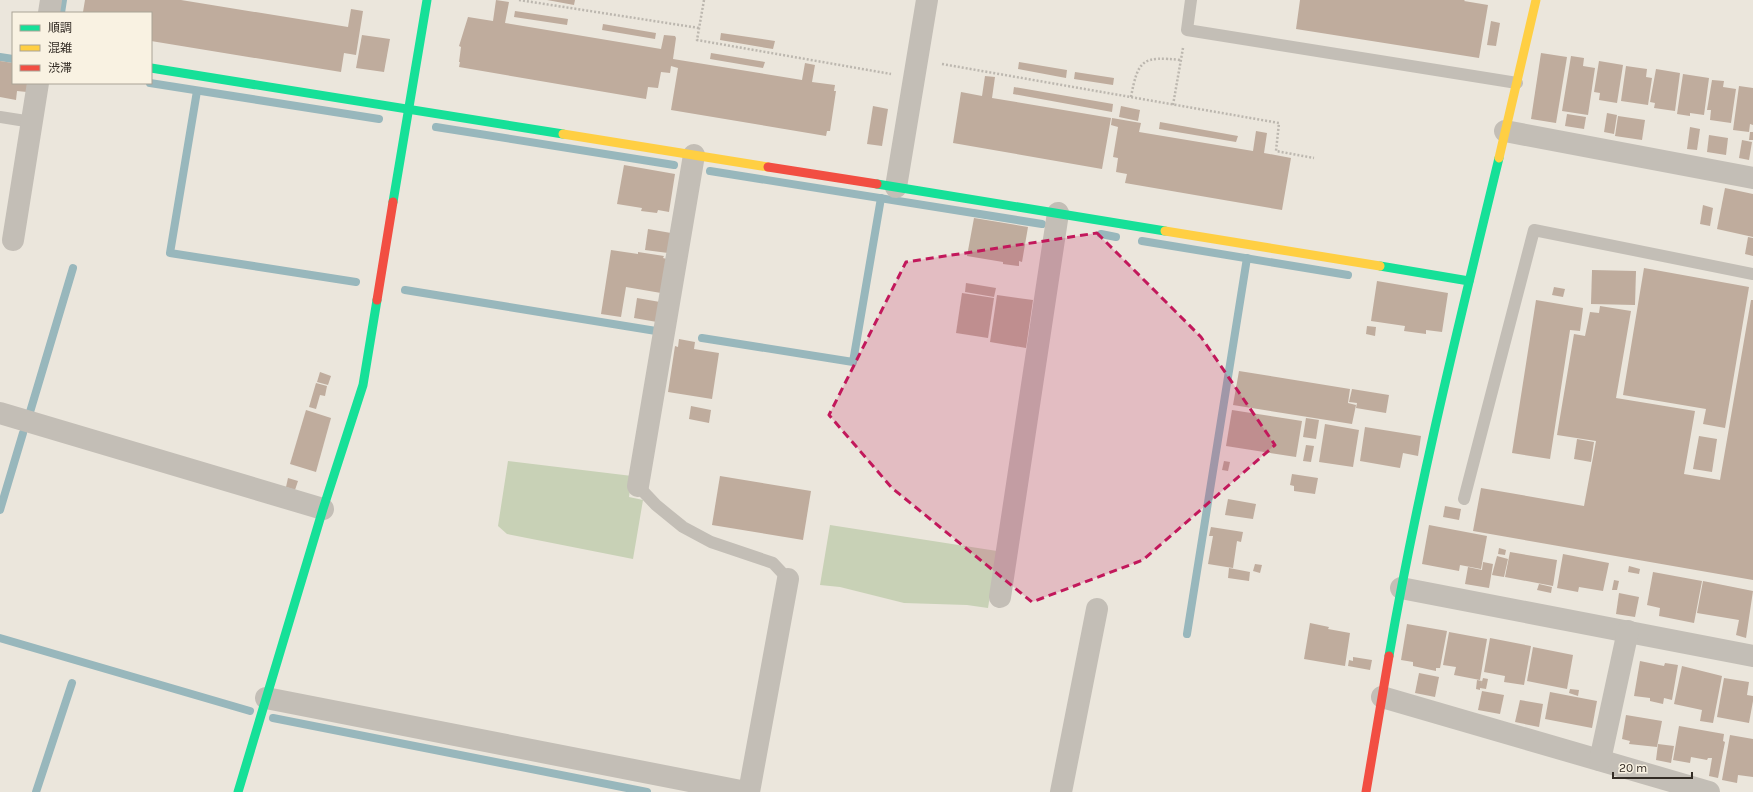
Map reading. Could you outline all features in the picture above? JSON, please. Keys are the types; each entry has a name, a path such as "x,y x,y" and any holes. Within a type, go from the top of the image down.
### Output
{"street":[{"path":"49,12 51,0"},
{"path":"238,792 323,509 363,385 427,0"},
{"path":"896,187 927,0"},
{"path":"1366,792 1401,588 1441,401 1536,0"},
{"path":"152,68 1058,213 1469,281"},
{"path":"13,240 38,84"},
{"path":"1505,131 1753,178"},
{"path":"638,486 694,155"},
{"path":"1000,597 1058,213"},
{"path":"0,414 323,509"},
{"path":"266,698 747,792 788,579"},
{"path":"1401,588 1753,656"},
{"path":"1061,792 1098,609"},
{"path":"1600,760 1628,631"},
{"path":"1382,697 1709,792"}],"lane":[{"path":"1192,0 1186,30 1517,83"},
{"path":"0,117 32,122"},
{"path":"1464,499 1534,230 1753,274"},
{"path":"638,486 656,505 683,527 711,542 773,563 788,579"}],"path":[{"path":"519,0 699,28"},
{"path":"704,0 697,40 916,68 1131,98 1279,124 1276,151 1314,158"},
{"path":"1173,105 1186,30"},
{"path":"1131,98 1136,74 1143,63 1157,58 1181,60"}],"highlighted area":[{"path":"1097,233 1201,337 1275,445 1143,560 1032,602 892,488 829,415 906,262"}],"green space":[{"path":"508,461 632,476 629,497 643,500 633,559 507,534 498,526"},
{"path":"830,525 997,551 988,608 967,605 904,603 840,587 820,585"}],"building":[{"path":"85,0 181,0 348,27 351,9 363,11 356,55 344,53 341,72 152,41 152,12 83,12"},
{"path":"496,0 509,2 505,23 661,49 664,35 675,36 673,59 802,80 805,63 815,65 812,82 835,85 834,91 836,91 830,131 827,131 826,136 671,110 678,68 671,66 670,73 661,72 658,88 648,87 646,99 459,67 461,47 459,46 468,17 493,21"},
{"path":"547,0 575,0 574,5"},
{"path":"1300,0 1465,0 1464,1 1488,5 1479,58 1296,29"},
{"path":"515,11 568,19 567,25 514,17"},
{"path":"1491,21 1500,23 1496,46 1487,45"},
{"path":"603,24 656,33 655,39 602,30"},
{"path":"721,33 775,41 773,49 720,40"},
{"path":"362,35 390,39 384,72 356,68"},
{"path":"711,53 765,62 763,68 710,59"},
{"path":"1541,53 1567,57 1556,123 1531,119"},
{"path":"1571,56 1584,58 1583,66 1595,68 1588,115 1562,111"},
{"path":"0,61 12,63 12,84 28,84 27,92 17,91 16,100 0,97"},
{"path":"1599,61 1623,65 1617,103 1599,100 1600,93 1594,92"},
{"path":"1019,62 1067,70 1066,78 1018,69"},
{"path":"1626,66 1647,69 1646,77 1652,78 1648,105 1621,101"},
{"path":"1656,69 1680,73 1675,111 1654,108 1655,103 1650,102"},
{"path":"1075,72 1114,78 1113,85 1074,79"},
{"path":"1683,74 1709,78 1704,115 1690,113 1690,116 1677,114"},
{"path":"985,76 995,77 992,98 1111,118 1102,169 953,143 961,92 982,96"},
{"path":"1712,80 1724,81 1723,87 1736,89 1731,123 1710,120 1711,110 1707,110"},
{"path":"1739,86 1753,88 1753,125 1750,124 1749,132 1733,130"},
{"path":"1014,87 1113,104 1112,112 1013,94"},
{"path":"873,106 888,109 882,146 867,144"},
{"path":"1121,106 1140,110 1138,121 1119,117"},
{"path":"1607,113 1617,115 1614,134 1604,132"},
{"path":"1567,114 1586,117 1584,129 1565,126"},
{"path":"1618,116 1645,120 1642,140 1615,136"},
{"path":"1112,118 1141,123 1139,132 1253,151 1256,131 1267,133 1264,153 1291,158 1282,210 1125,183 1127,174 1116,172 1118,158 1113,157 1118,127 1111,125"},
{"path":"1160,122 1238,136 1236,142 1159,129"},
{"path":"1690,127 1700,129 1697,150 1687,149"},
{"path":"1750,132 1753,132 1753,140 1749,140"},
{"path":"1709,135 1728,138 1726,155 1707,152"},
{"path":"1742,140 1752,142 1749,160 1739,158"},
{"path":"624,165 675,174 669,212 658,210 657,213 641,211 642,208 617,204"},
{"path":"1725,188 1753,194 1753,237 1717,229"},
{"path":"1703,205 1713,208 1710,226 1700,224"},
{"path":"974,218 1028,227 1022,262 1019,261 1019,266 967,256"},
{"path":"648,229 671,233 668,253 645,250"},
{"path":"1748,237 1753,238 1753,256 1745,254"},
{"path":"611,250 664,256 663,258 667,259 661,293 626,287 621,317 601,314"},
{"path":"1644,268 1749,287 1725,428 1703,424 1706,409 1623,395"},
{"path":"1592,270 1636,271 1635,305 1591,304"},
{"path":"1377,281 1448,293 1442,332 1426,330 1426,334 1404,331 1405,326 1371,321"},
{"path":"966,283 996,288 994,297 965,292"},
{"path":"1554,287 1565,289 1563,297 1552,295"},
{"path":"962,293 994,298 988,338 956,333"},
{"path":"997,295 1033,300 1026,348 990,342"},
{"path":"637,298 660,302 657,322 634,318"},
{"path":"1536,300 1583,308 1580,331 1570,330 1550,459 1512,453"},
{"path":"1751,300 1753,300 1753,580 1473,531 1481,488 1584,506 1596,441 1557,435 1574,334 1585,336 1590,312 1599,313 1600,306 1631,311 1616,398 1695,411 1684,474 1720,480"},
{"path":"1367,326 1376,327 1375,336 1366,334"},
{"path":"679,339 695,342 694,349 719,353 712,399 668,392 675,346 678,347"},
{"path":"1239,371 1350,389 1348,403 1356,405 1352,424 1233,405"},
{"path":"320,372 331,376 328,385 317,382"},
{"path":"316,383 327,386 325,396 320,395 316,409 309,407"},
{"path":"1352,389 1389,395 1386,413 1356,408 1357,403 1349,402"},
{"path":"691,406 711,410 709,423 689,419"},
{"path":"306,410 331,418 316,472 290,464"},
{"path":"1232,410 1302,421 1296,457 1226,446"},
{"path":"1306,418 1319,420 1316,439 1303,437"},
{"path":"1325,424 1359,430 1353,467 1319,462"},
{"path":"1365,427 1421,436 1418,456 1403,453 1400,468 1360,461"},
{"path":"1699,436 1717,439 1712,472 1693,469"},
{"path":"1577,439 1594,442 1591,462 1574,459"},
{"path":"1306,445 1314,446 1311,462 1303,461"},
{"path":"1224,461 1230,462 1228,471 1222,470"},
{"path":"1292,474 1318,478 1315,494 1294,491 1294,486 1290,485"},
{"path":"720,476 811,491 803,540 712,525"},
{"path":"288,478 298,481 295,490 286,487"},
{"path":"1228,499 1256,504 1253,519 1225,515"},
{"path":"1445,506 1461,509 1459,520 1443,517"},
{"path":"1429,525 1487,536 1481,569 1460,565 1459,571 1422,564"},
{"path":"1211,527 1243,532 1241,542 1237,541 1233,568 1208,564 1213,536 1209,536"},
{"path":"1499,548 1506,550 1505,555 1498,554"},
{"path":"1510,552 1557,560 1553,586 1505,577"},
{"path":"1563,554 1609,563 1603,591 1579,587 1578,592 1557,588"},
{"path":"1497,556 1508,559 1504,577 1492,575"},
{"path":"1483,562 1493,564 1489,588 1465,584 1468,567 1482,570"},
{"path":"1255,564 1262,565 1260,573 1253,571"},
{"path":"1629,566 1640,569 1639,574 1628,572"},
{"path":"1229,568 1250,572 1249,581 1228,578"},
{"path":"1653,572 1702,581 1694,623 1659,616 1660,608 1647,605"},
{"path":"1614,580 1619,581 1617,590 1612,590"},
{"path":"1703,581 1753,591 1746,638 1736,635 1739,620 1697,613"},
{"path":"1539,584 1552,587 1551,593 1537,590"},
{"path":"1619,593 1639,597 1635,617 1616,614"},
{"path":"1310,623 1329,627 1328,629 1350,633 1345,666 1304,659"},
{"path":"1407,624 1447,631 1440,668 1436,668 1436,671 1413,666 1413,662 1401,660"},
{"path":"1449,632 1487,639 1480,680 1454,675 1456,667 1443,665"},
{"path":"1490,638 1531,646 1524,685 1504,682 1505,676 1484,672"},
{"path":"1533,647 1573,655 1567,689 1527,681"},
{"path":"1353,657 1372,660 1370,670 1348,666 1349,660 1353,661"},
{"path":"1640,661 1664,666 1665,663 1678,665 1672,700 1664,698 1663,704 1650,701 1650,698 1634,696"},
{"path":"1682,666 1722,676 1713,723 1700,721 1702,710 1674,704"},
{"path":"1419,673 1439,677 1435,697 1415,693"},
{"path":"1483,678 1488,679 1486,689 1476,689 1477,680 1482,681 1481,685"},
{"path":"1724,678 1749,682 1747,695 1753,696 1753,701 1749,723 1717,717"},
{"path":"1570,689 1579,690 1578,696 1569,693"},
{"path":"1482,691 1504,695 1500,714 1478,710"},
{"path":"1550,692 1597,701 1592,728 1545,719"},
{"path":"1520,700 1543,704 1539,727 1515,722"},
{"path":"1626,715 1662,721 1657,747 1629,744 1630,741 1622,739"},
{"path":"1679,726 1724,734 1723,741 1725,742 1718,778 1709,776 1712,758 1708,758 1707,760 1691,757 1690,763 1673,760"},
{"path":"1730,735 1753,739 1753,777 1738,775 1737,783 1722,780"},
{"path":"1658,744 1674,746 1671,763 1656,760"}],"waterway":[{"path":"61,12 63,0"},
{"path":"0,57 12,59"},
{"path":"152,83 379,119"},
{"path":"197,91 170,253 356,282"},
{"path":"436,127 674,165"},
{"path":"710,171 1042,224"},
{"path":"702,338 853,362 881,198"},
{"path":"1101,234 1116,237"},
{"path":"1142,241 1348,275"},
{"path":"1187,634 1247,258"},
{"path":"30,412 73,268"},
{"path":"405,290 656,331"},
{"path":"0,510 23,433"},
{"path":"0,638 250,711"},
{"path":"36,792 72,683"},
{"path":"273,718 647,792"}],"traffic: fast":[{"path":"393,202 427,0"},
{"path":"152,68 563,134"},
{"path":"1389,656 1400,593 1426,468 1499,158"},
{"path":"877,184 1165,231"},
{"path":"1380,266 1469,281"},
{"path":"238,792 323,509 363,385 377,300"}],"traffic: slow":[{"path":"1499,158 1536,0"},
{"path":"563,134 768,167"},
{"path":"1165,231 1380,266"}],"traffic: jam":[{"path":"768,167 877,184"},
{"path":"377,300 393,202"},
{"path":"1366,792 1389,656"}]}
